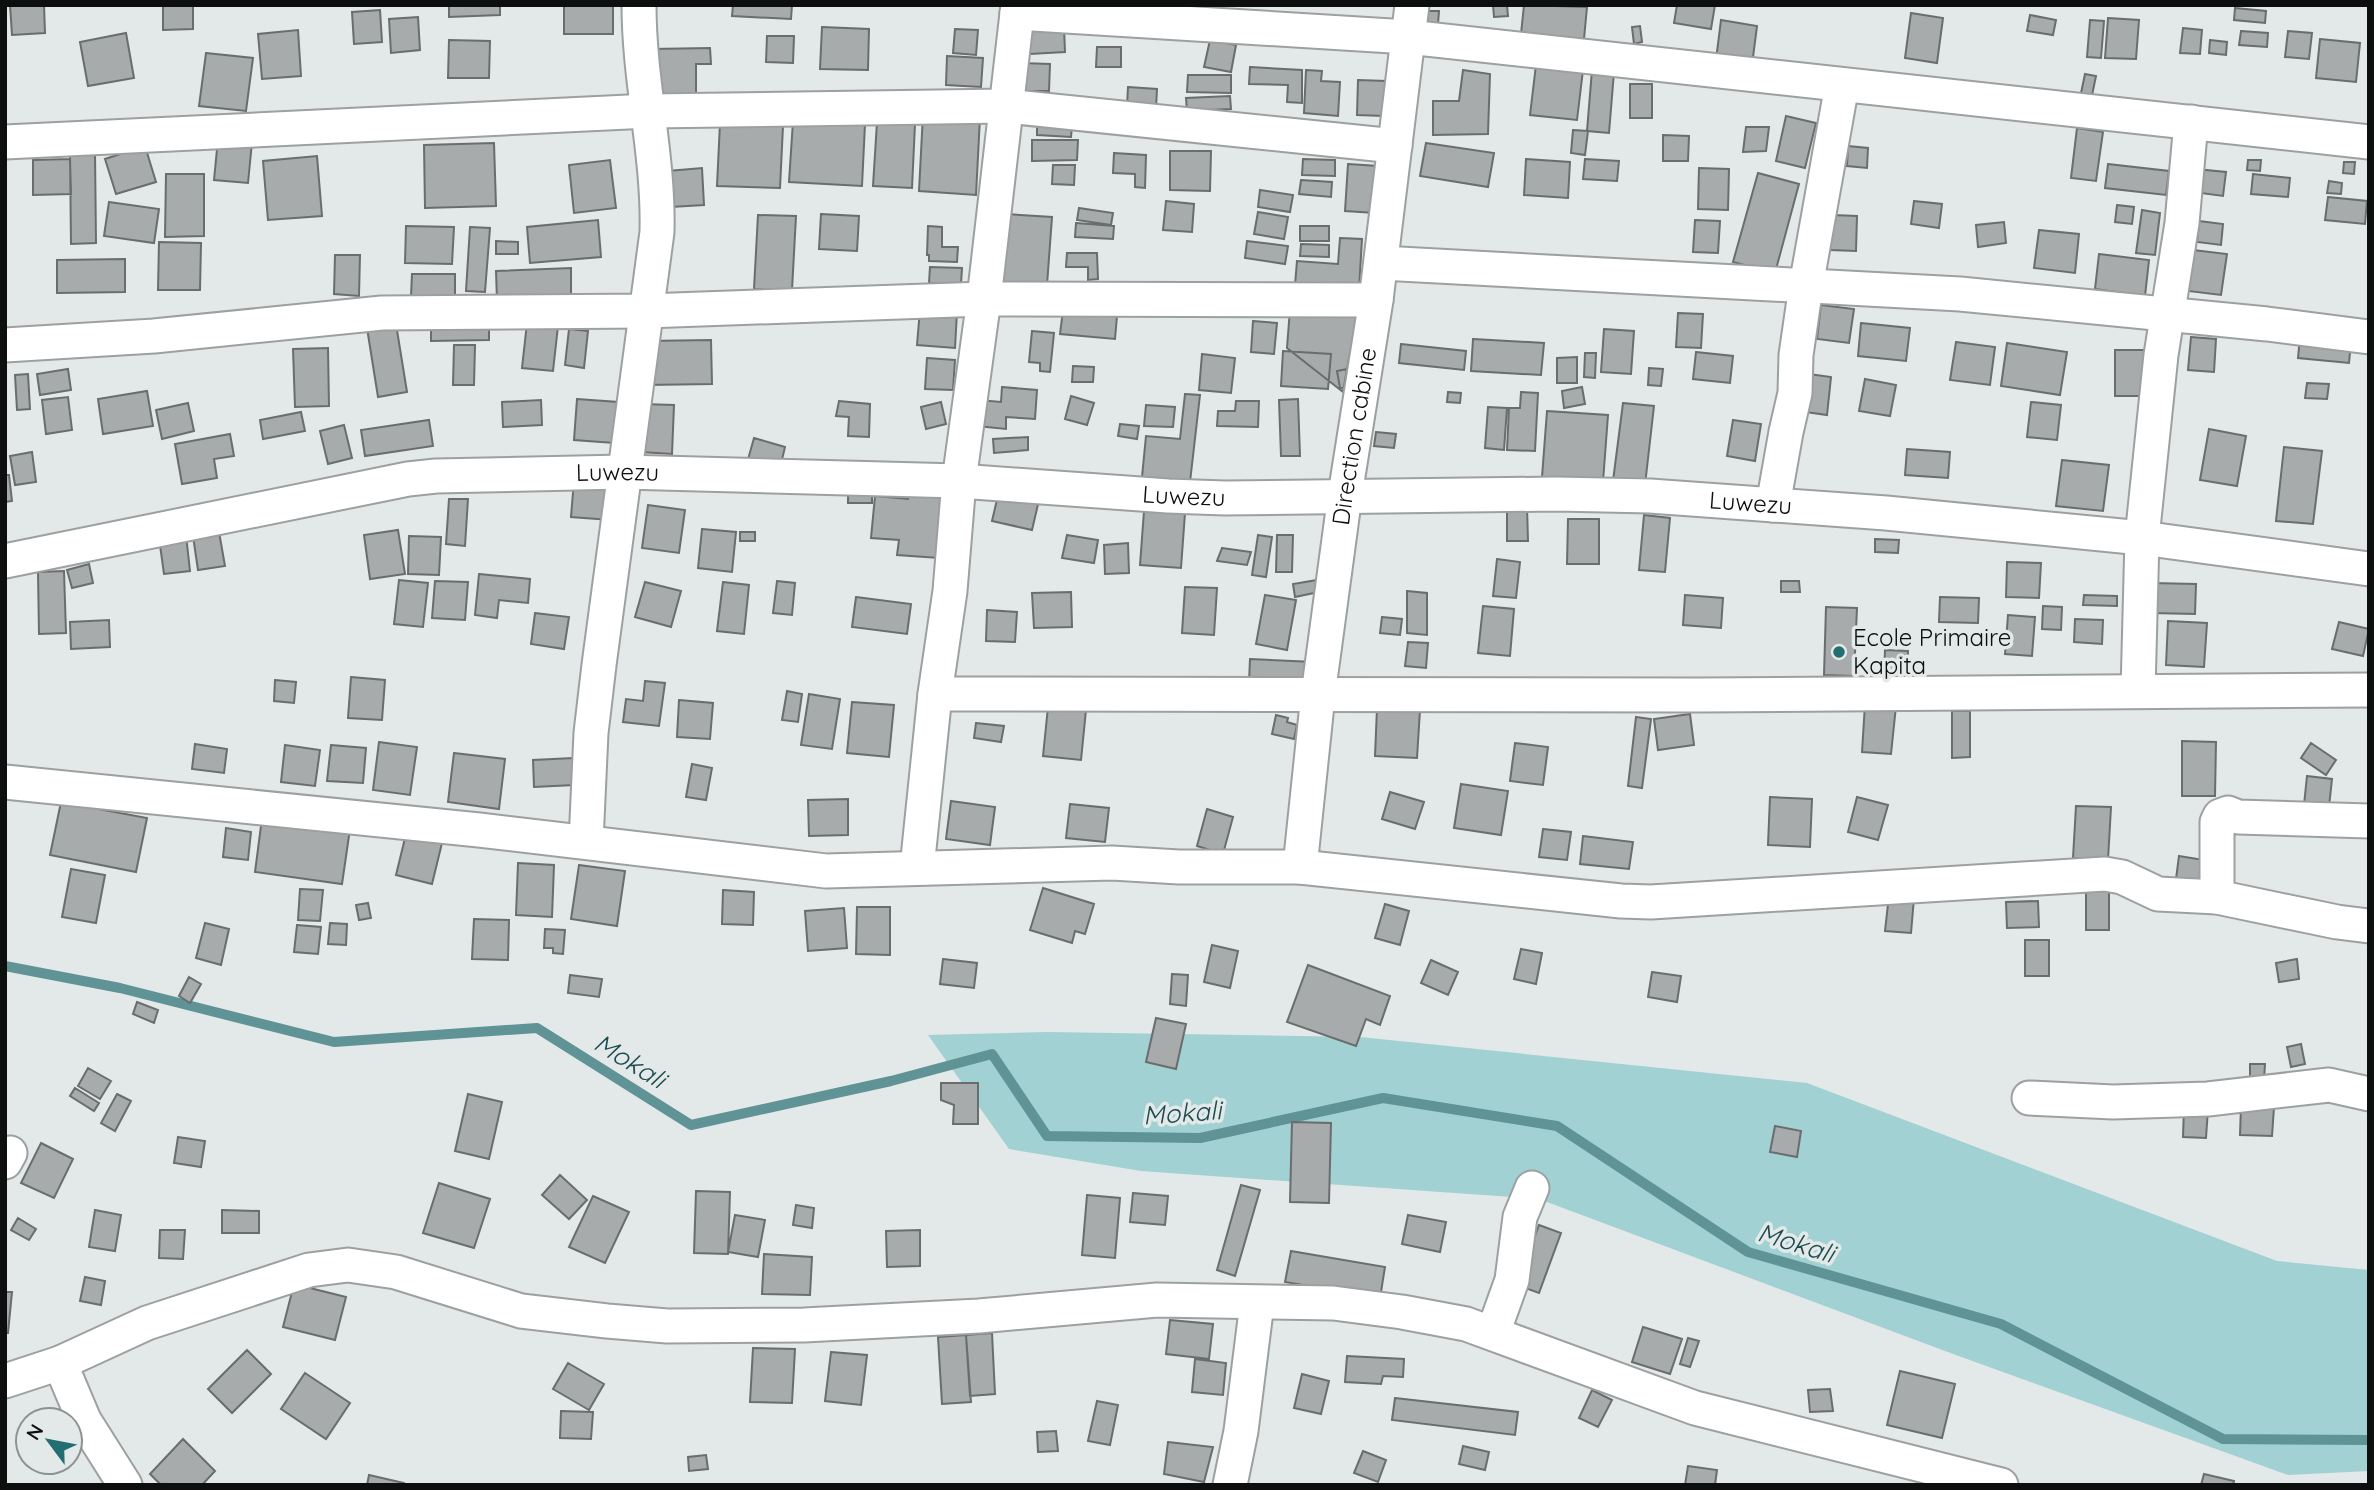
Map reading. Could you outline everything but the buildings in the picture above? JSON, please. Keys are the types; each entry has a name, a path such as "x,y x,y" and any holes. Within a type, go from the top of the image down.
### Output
{"street":[{"path":"586,842 591,733 623,472 657,233 657,186 640,58 639,5"},
{"path":"917,868 935,694 951,579 958,481 984,299 1018,9 1410,21 1842,85 2369,142"},
{"name":"Direction cabine","path":"1300,867 1318,695 1345,495 1376,300 1410,21"},
{"path":"1773,505 1795,393 1796,355 1806,286 1842,85"},
{"path":"5,142 649,111 1006,106 1395,146"},
{"path":"2138,691 2142,538 2161,355 2182,223 2192,122"},
{"path":"1381,263 1960,294 2267,324 2369,337"},
{"path":"5,345 154,336 382,313 646,311 984,299 1376,300"},
{"name":"Luwezu","path":"5,561 408,479 623,472 958,481 1168,496 1274,499 1345,495 1601,494 1886,513 2142,538 2369,569"},
{"path":"935,694 2369,690"},
{"path":"5,782 145,797 244,804 826,871 1112,863 1179,867 1300,867 1641,902 2105,874 2122,877 2158,894 2217,897 2369,926"},
{"path":"2217,897 2217,822 2220,816 2228,813 2238,817 2369,821"},
{"path":"2029,1098 2113,1101 2208,1099 2329,1085 2369,1094"},
{"path":"1493,1334 1515,1269 1520,1217 1532,1188"},
{"path":"5,1381 60,1363 147,1323 309,1270 348,1265 396,1272 521,1311 667,1326 804,1325 979,1316 1157,1300 1333,1303 1466,1324 1695,1408 2001,1485"},
{"path":"1230,1485 1241,1431 1257,1303"},
{"path":"60,1363 84,1420 125,1485"}],"shaded area":[{"path":"1047,1032 1360,1037 1807,1083 2277,1261 2369,1270 2369,1471 2288,1475 1945,1351 1539,1199 1141,1171 1009,1149 928,1035"}],"waterway":[{"name":"Mokali","path":"5,966 120,988 334,1042 537,1028 691,1125 891,1081 992,1054 1047,1136 1200,1138 1383,1098 1557,1126 1748,1252 2001,1324 2223,1439 2369,1440"}],"place":[{"name":"Ecole Primaire Kapita","path":"1839,652"}]}
